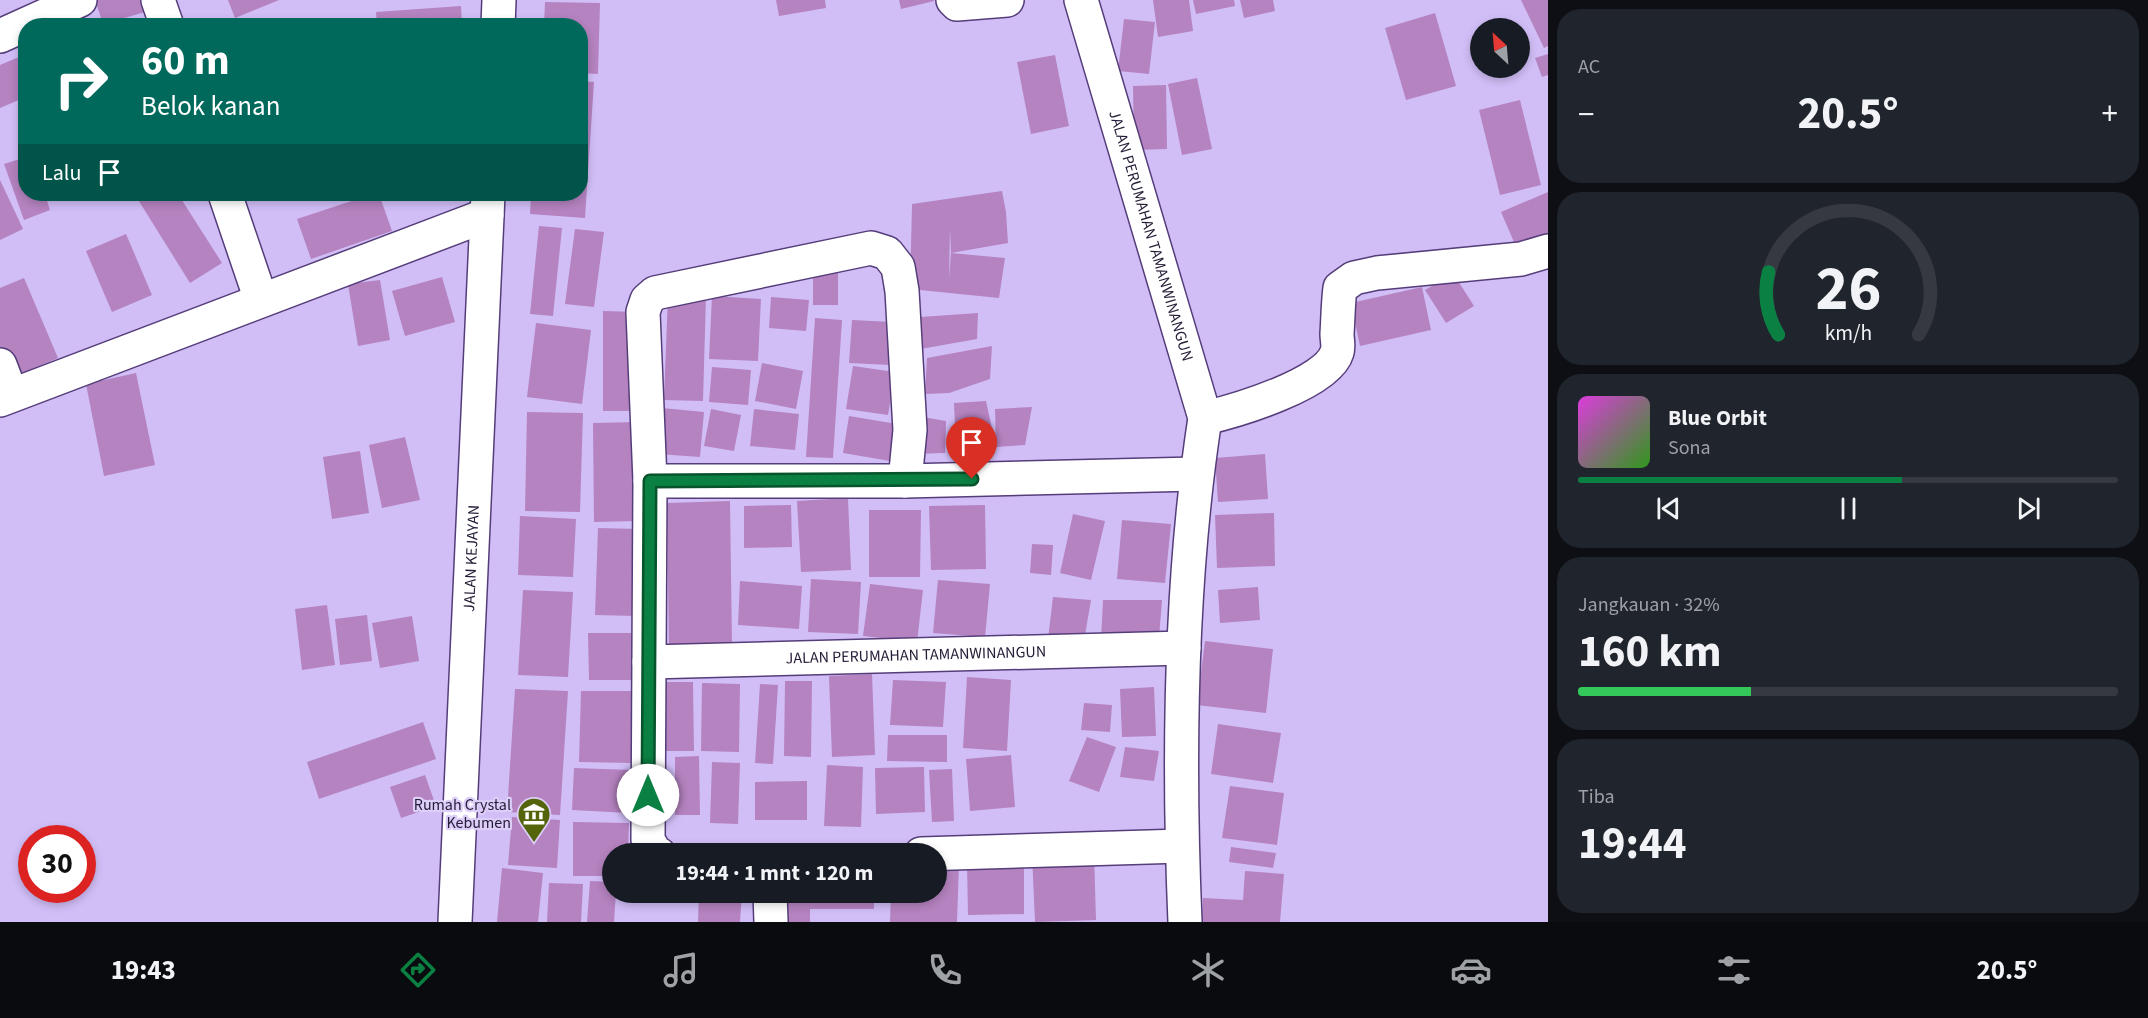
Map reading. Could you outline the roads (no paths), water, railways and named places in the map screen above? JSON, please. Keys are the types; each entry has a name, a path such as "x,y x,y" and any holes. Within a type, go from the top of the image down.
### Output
{"street":[{"path":"40,18 80,0"},
{"path":"158,0 164,18"},
{"path":"498,18 499,0"},
{"path":"953,0 957,4 1007,0"},
{"name":"JALAN PERUMAHAN TAMANWINANGUN","path":"1081,0 1205,418 1197,474 1184,648 1182,846 1185,922"},
{"path":"0,36 18,28"},
{"path":"227,201 261,300"},
{"path":"4,386 261,300 488,205"},
{"name":"JALAN KEJAYAN","path":"455,922 488,205"},
{"path":"650,843 648,840 650,481 643,312 647,300 655,293 871,248 887,253 898,267 902,291 910,430 905,481"},
{"path":"1205,418 1248,407 1308,381 1326,369 1334,361 1338,350 1340,288 1354,278 1377,273 1521,259 1548,251"},
{"path":"650,481 905,481 1197,474"},
{"name":"JALAN PERUMAHAN TAMANWINANGUN","path":"649,662 1184,648"},
{"path":"947,853 1182,846"},
{"path":"770,903 771,922"}],"place":[{"name":"Rumah Crystal Kebumen","path":"534,843"}]}
